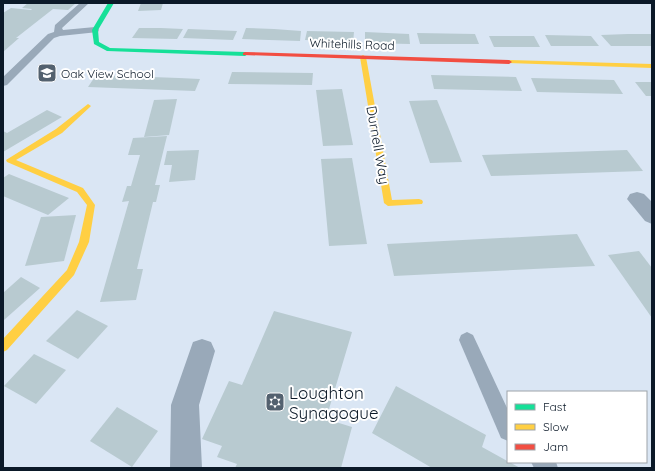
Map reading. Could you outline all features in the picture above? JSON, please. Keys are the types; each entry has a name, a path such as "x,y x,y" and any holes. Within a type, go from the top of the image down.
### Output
{"street":[{"path":"95,30 111,3"},
{"name":"Whitehills Road","path":"95,30 96,43 109,50 652,66"},
{"name":"Durnell Way","path":"363,57 388,203 418,202"},
{"path":"6,162 59,131 88,106"},
{"path":"3,347 72,272 84,242 91,205 80,190 6,162"},
{"path":"637,199 652,216"},
{"path":"186,468 185,405 202,351"}],"lane":[{"path":"59,33 58,27 85,3"},
{"path":"3,84 51,36 59,33 95,30"},
{"path":"467,340 507,429"}],"building":[{"path":"28,3 76,3 68,10 53,9 16,38 19,38 3,52 3,13 11,8 31,10 32,9 22,8"},
{"path":"141,3 163,3 161,10 138,11"},
{"path":"139,28 183,29 177,39 132,38"},
{"path":"246,28 301,31 300,41 242,39"},
{"path":"188,29 237,31 233,40 183,38"},
{"path":"307,31 354,32 353,42 305,40"},
{"path":"365,32 409,34 410,44 365,43"},
{"path":"417,33 475,34 479,44 420,44"},
{"path":"652,34 652,46 611,46 601,35"},
{"path":"545,35 591,36 599,46 551,46"},
{"path":"489,36 534,36 540,47 494,47"},
{"path":"232,72 313,73 312,85 228,84"},
{"path":"96,75 200,79 195,91 88,87"},
{"path":"431,75 516,77 522,91 434,89"},
{"path":"531,78 614,80 623,94 537,92"},
{"path":"635,82 652,82 652,96 646,96"},
{"path":"342,89 353,145 323,146 316,90"},
{"path":"177,99 169,135 144,137 154,100"},
{"path":"437,100 462,162 430,163 409,101"},
{"path":"47,110 62,117 3,152 3,131 7,133"},
{"path":"167,136 155,185 160,185 156,202 153,202 137,269 143,269 136,300 100,302 129,201 122,202 127,186 131,186 140,155 128,155 133,138"},
{"path":"199,150 195,180 169,182 172,165 164,165 167,151"},
{"path":"627,150 643,171 491,176 482,155"},
{"path":"352,158 367,244 329,246 321,159"},
{"path":"9,174 69,198 48,215 3,196 3,178"},
{"path":"76,215 64,261 25,266 41,217"},
{"path":"577,234 595,266 394,276 387,244"},
{"path":"639,251 652,268 652,318 608,255"},
{"path":"21,277 40,288 4,320 3,293"},
{"path":"77,310 108,326 78,359 46,341"},
{"name":"Loughton Synagogue","path":"274,311 352,332 326,419 352,427 341,468 235,468 237,464 217,457 222,446 202,439 229,381 242,385"},
{"path":"34,354 66,370 36,404 4,386"},
{"path":"396,386 486,435 482,447 507,461 507,463 511,463 520,468 432,468 372,433"},
{"path":"117,407 158,431 132,467 90,441"}],"traffic: fast":[{"path":"111,3 95,30 96,43 109,50 245,54"}],"traffic: slow":[{"path":"363,57 388,203 419,202"},
{"path":"509,62 652,66"},
{"path":"3,347 71,272 84,242 91,205 80,190 10,160 59,131 88,106"}],"traffic: jam":[{"path":"245,54 509,62"}],"place":[{"name":"Oak View School","path":"47,73"},
{"name":"Loughton Synagogue","path":"275,402"}]}
